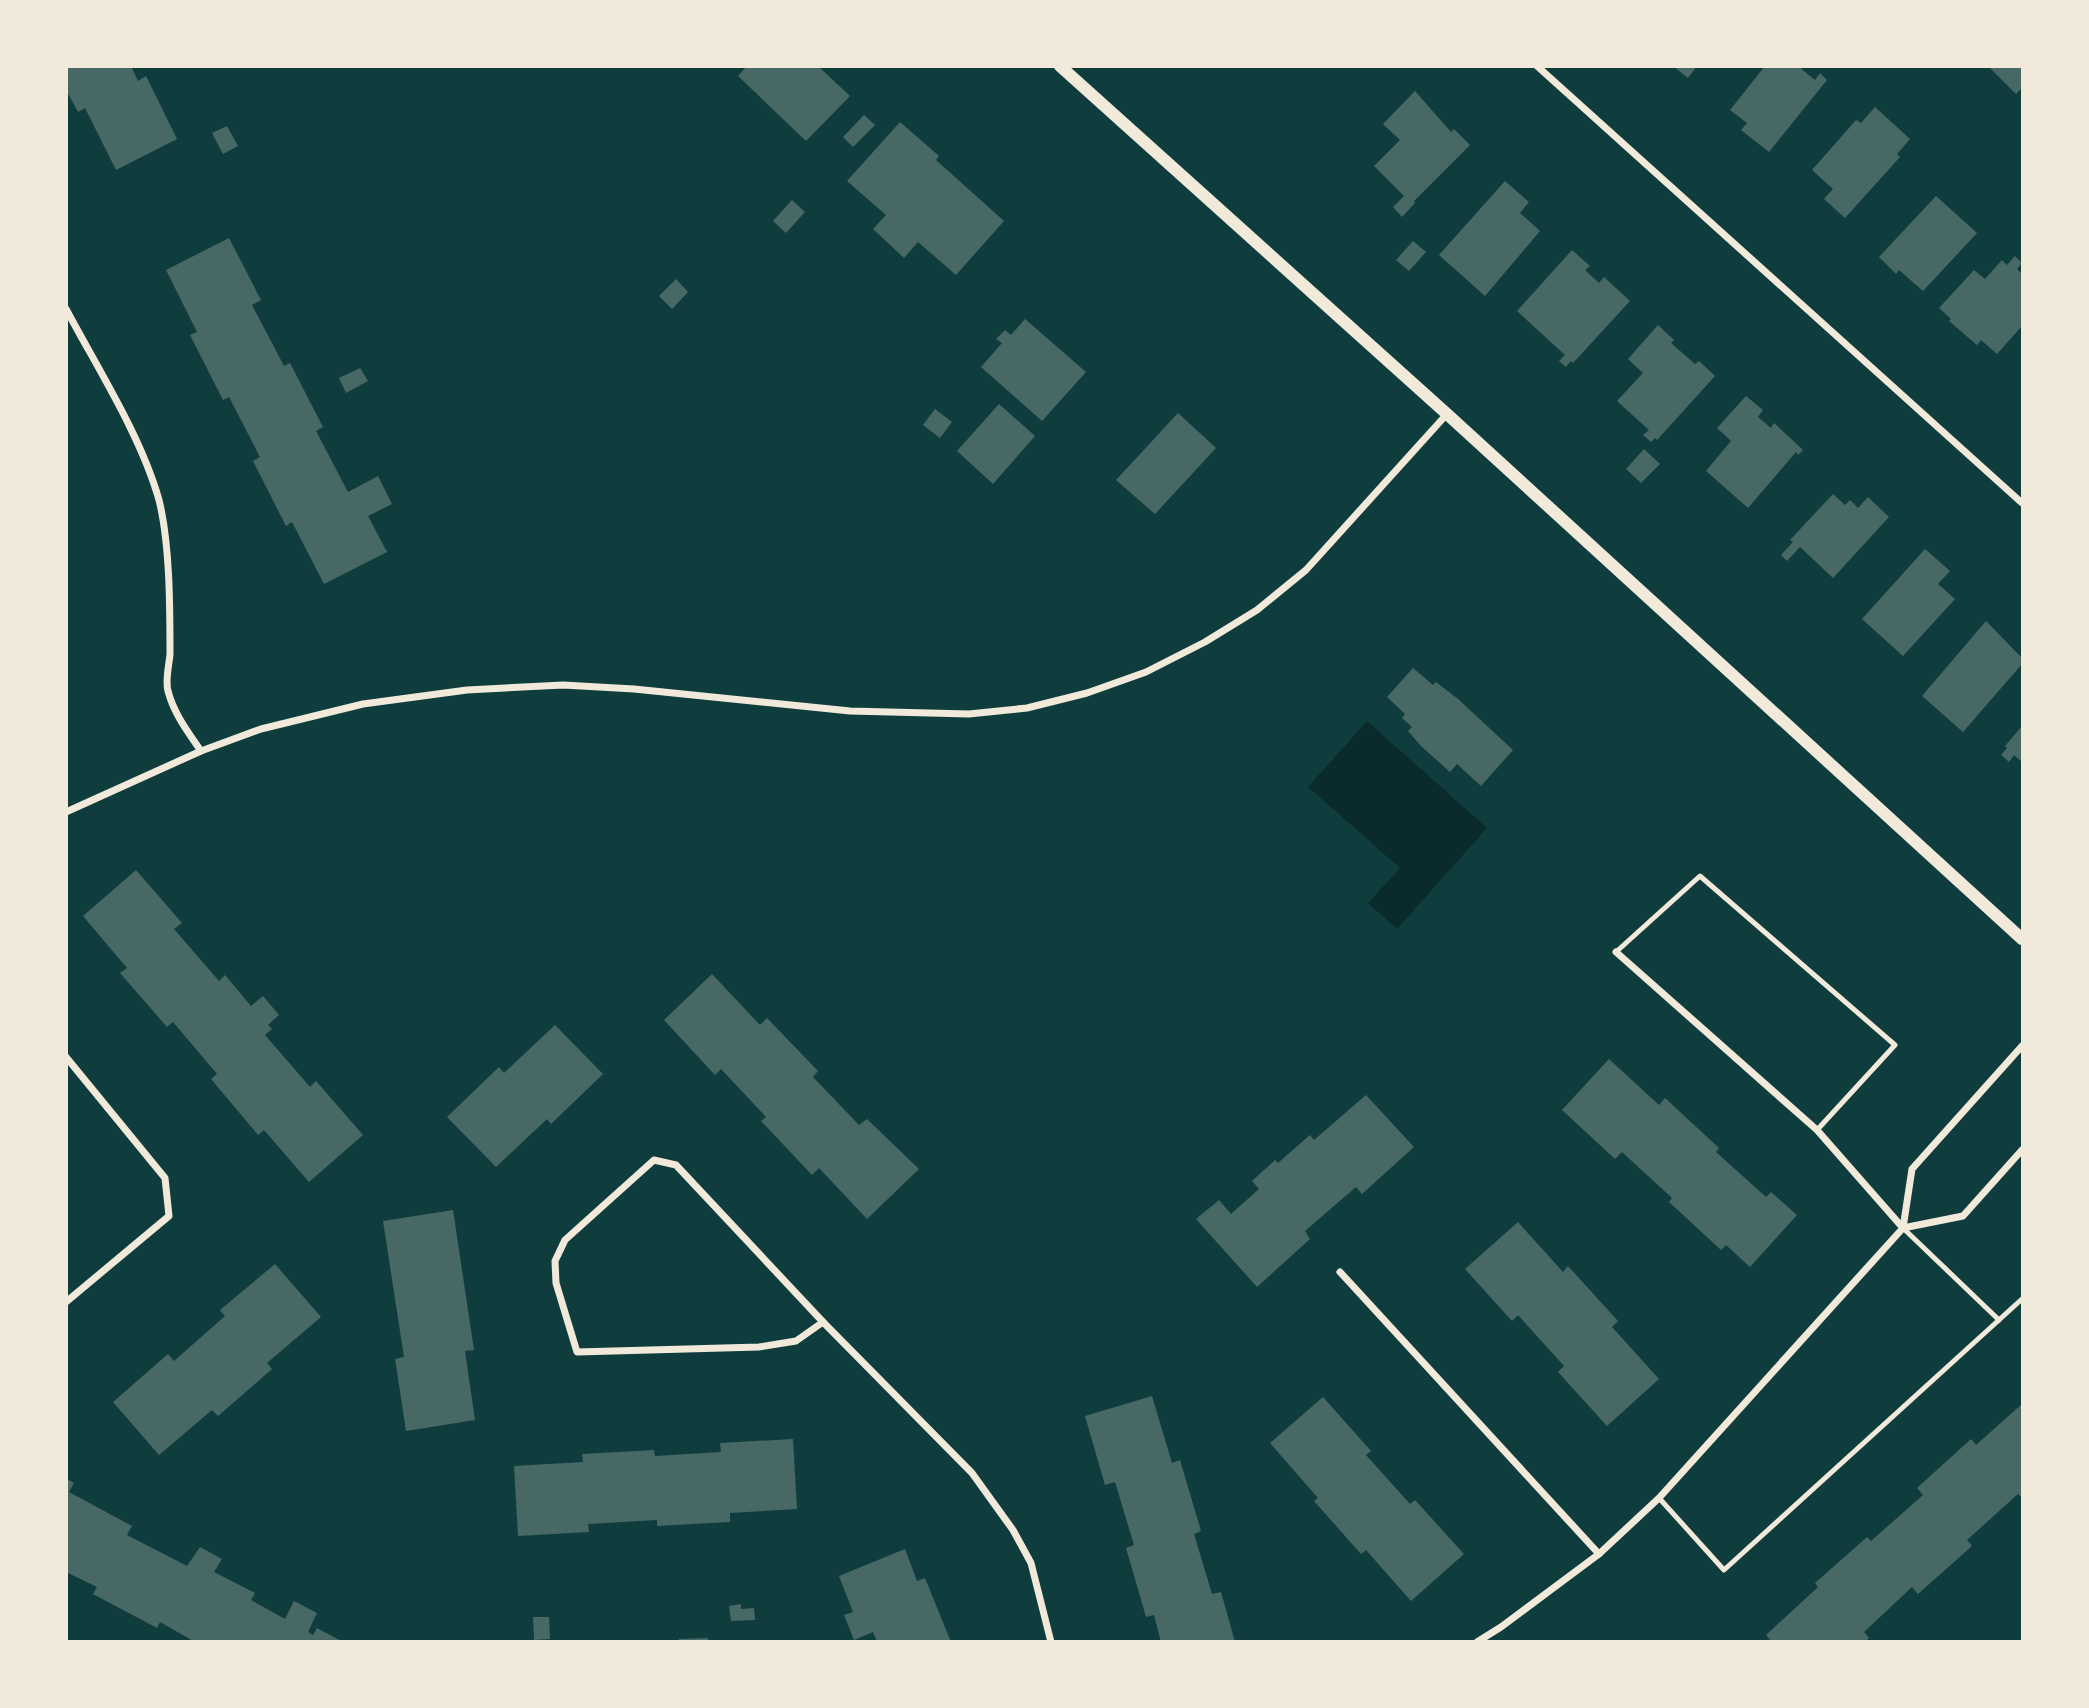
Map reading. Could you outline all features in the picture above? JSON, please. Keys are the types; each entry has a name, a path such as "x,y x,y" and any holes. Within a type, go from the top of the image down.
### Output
{"street":[{"path":"1060,66 1447,414 2022,939"},
{"path":"1537,66 2022,503"},
{"path":"66,309 140,449 159,502 166,548 170,655 167,688 177,715 201,751"},
{"path":"66,812 201,751 261,729 363,704 467,690 563,685 634,688 850,711 969,714 1027,708 1087,693 1146,672 1205,642 1257,610 1306,570 1447,414"},
{"path":"1616,952 1816,1130 1903,1228"},
{"path":"1477,1642 1598,1554 1659,1498 1903,1228 1912,1169 2022,1045"},
{"path":"66,1057 165,1178 169,1216 66,1301"},
{"path":"1903,1228 1963,1216 2022,1150"},
{"path":"823,1322 796,1341 759,1347 577,1352 556,1283 555,1261 565,1240 654,1160 676,1165 823,1322 972,1473 1013,1530 1031,1563 1051,1642"},
{"path":"1340,1272 1598,1554"}],"lane":[{"path":"1616,952 1700,876 1895,1045 1816,1130"},
{"path":"1903,1228 1999,1321"},
{"path":"1659,1498 1724,1570 2022,1299"}],"water":[{"path":"1367,721 1487,828 1397,929 1368,903 1400,868 1308,787"}],"building":[{"path":"66,66 131,66 138,81 146,76 177,139 116,170 85,108 78,112 66,90"},
{"path":"747,66 818,66 850,96 806,141 738,76"},
{"path":"1673,66 1697,66 1688,78"},
{"path":"1765,66 1798,66 1815,80 1820,73 1827,80 1769,152 1741,130 1747,123 1730,110"},
{"path":"1988,66 2022,66 2022,88 2016,94"},
{"path":"1415,91 1451,132 1454,129 1470,145 1414,201 1402,217 1393,207 1404,196 1374,166 1400,140 1383,124"},
{"path":"1875,107 1910,139 1897,154 1900,157 1845,218 1824,199 1833,189 1812,170 1856,120 1861,123"},
{"path":"864,115 875,125 853,147 843,137"},
{"path":"900,122 939,156 936,160 1004,221 956,275 918,242 904,258 873,229 886,215 847,181"},
{"path":"227,126 238,146 223,154 212,133"},
{"path":"1505,181 1529,202 1520,213 1540,231 1485,296 1439,255"},
{"path":"1936,196 1977,233 1923,291 1899,270 1896,274 1879,257"},
{"path":"792,200 805,212 786,233 773,221"},
{"path":"229,238 261,300 252,305 284,366 290,363 323,427 316,431 348,492 378,476 392,504 368,516 387,552 324,584 292,522 286,526 253,461 260,457 229,397 223,400 190,335 197,332 166,270"},
{"path":"1413,241 1426,252 1409,271 1396,260"},
{"path":"1572,250 1590,266 1585,270 1599,283 1604,277 1630,301 1573,363 1571,361 1566,367 1559,361 1565,355 1517,311"},
{"path":"2015,256 2022,263 2017,269 2022,274 2022,326 1997,354 1981,340 1977,345 1949,321 1951,319 1939,308 1974,270 1985,279 2002,260 2007,265"},
{"path":"676,279 688,292 672,309 659,296"},
{"path":"1025,319 1086,372 1042,421 981,367 1002,343 996,339 1005,330 1011,335"},
{"path":"1658,325 1674,340 1671,343 1695,364 1699,361 1715,376 1657,440 1655,438 1651,442 1643,435 1649,430 1617,401 1643,373 1628,359"},
{"path":"360,368 368,381 346,393 339,378"},
{"path":"1746,396 1763,410 1758,417 1771,428 1774,423 1803,450 1798,455 1796,452 1748,508 1706,471 1731,441 1717,428"},
{"path":"999,404 1035,436 993,484 957,451"},
{"path":"935,409 952,422 940,438 923,425"},
{"path":"1178,413 1216,448 1155,514 1116,480"},
{"path":"1644,449 1660,464 1641,483 1626,469"},
{"path":"1833,494 1845,505 1850,500 1858,508 1868,497 1889,517 1833,578 1800,547 1787,561 1781,555 1793,542 1790,540"},
{"path":"1925,549 1950,571 1938,584 1955,599 1903,656 1862,619"},
{"path":"1986,621 2022,658 2022,664 1963,732 1922,696"},
{"path":"1413,668 1433,685 1436,682 1458,699 1513,750 1481,786 1457,764 1450,772 1421,746 1408,731 1412,727 1402,718 1405,714 1387,697"},
{"path":"2022,726 2022,762 2014,755 2009,762 2001,755"},
{"path":"136,870 182,923 174,929 219,981 225,975 251,1006 263,996 279,1015 268,1025 272,1029 265,1035 310,1087 316,1081 363,1135 309,1182 264,1130 258,1135 211,1079 217,1074 173,1022 167,1027 120,973 127,968 83,916"},
{"path":"712,974 760,1025 767,1018 818,1071 813,1077 859,1125 867,1119 919,1169 867,1219 819,1168 812,1175 761,1121 766,1117 721,1069 715,1075 664,1020"},
{"path":"555,1025 603,1074 551,1124 547,1119 496,1167 447,1117 499,1067 504,1073"},
{"path":"1609,1059 1659,1105 1665,1098 1719,1148 1716,1152 1766,1197 1771,1192 1797,1215 1750,1267 1726,1245 1721,1250 1669,1202 1672,1198 1622,1152 1615,1159 1562,1110"},
{"path":"1366,1095 1414,1147 1362,1194 1356,1187 1305,1231 1310,1239 1257,1287 1196,1219 1219,1200 1231,1214 1259,1189 1252,1181 1275,1160 1278,1163 1310,1135 1314,1140"},
{"path":"453,1210 474,1350 465,1351 475,1420 406,1431 395,1359 404,1357 383,1221"},
{"path":"1518,1222 1563,1272 1568,1266 1618,1321 1612,1327 1659,1379 1607,1426 1558,1372 1564,1366 1518,1315 1512,1321 1465,1269"},
{"path":"275,1264 321,1317 267,1363 272,1369 218,1416 212,1410 159,1455 113,1402 168,1354 174,1361 225,1316 220,1310"},
{"path":"1152,1396 1172,1463 1180,1460 1201,1531 1194,1534 1212,1594 1221,1592 1235,1642 1161,1642 1154,1615 1146,1617 1126,1548 1134,1545 1115,1482 1105,1485 1085,1416"},
{"path":"1323,1397 1371,1451 1366,1455 1410,1504 1415,1500 1464,1554 1411,1601 1366,1550 1361,1554 1314,1501 1318,1498 1270,1443"},
{"path":"2022,1404 2022,1498 2018,1494 1967,1540 1972,1546 1918,1594 1912,1587 1864,1632 1869,1638 1865,1642 1772,1642 1766,1635 1818,1587 1815,1583 1867,1537 1871,1541 1923,1495 1917,1488 1971,1439 1976,1445"},
{"path":"793,1439 797,1509 730,1513 730,1522 657,1526 657,1520 588,1524 589,1532 518,1536 514,1466 583,1462 582,1454 654,1450 655,1456 721,1452 720,1443"},
{"path":"66,1478 74,1483 69,1492 132,1526 127,1535 187,1566 200,1547 222,1559 214,1572 255,1593 251,1600 285,1619 294,1601 317,1613 308,1632 313,1635 317,1628 343,1642 195,1642 160,1622 157,1628 93,1594 97,1587 66,1572"},
{"path":"905,1549 917,1581 925,1578 951,1642 877,1642 873,1632 854,1640 844,1615 853,1612 839,1576"},
{"path":"741,1604 741,1609 754,1608 755,1620 731,1621 729,1606"},
{"path":"533,1617 549,1617 550,1639 534,1640"},
{"path":"708,1638 709,1642 679,1642 679,1639"}]}
